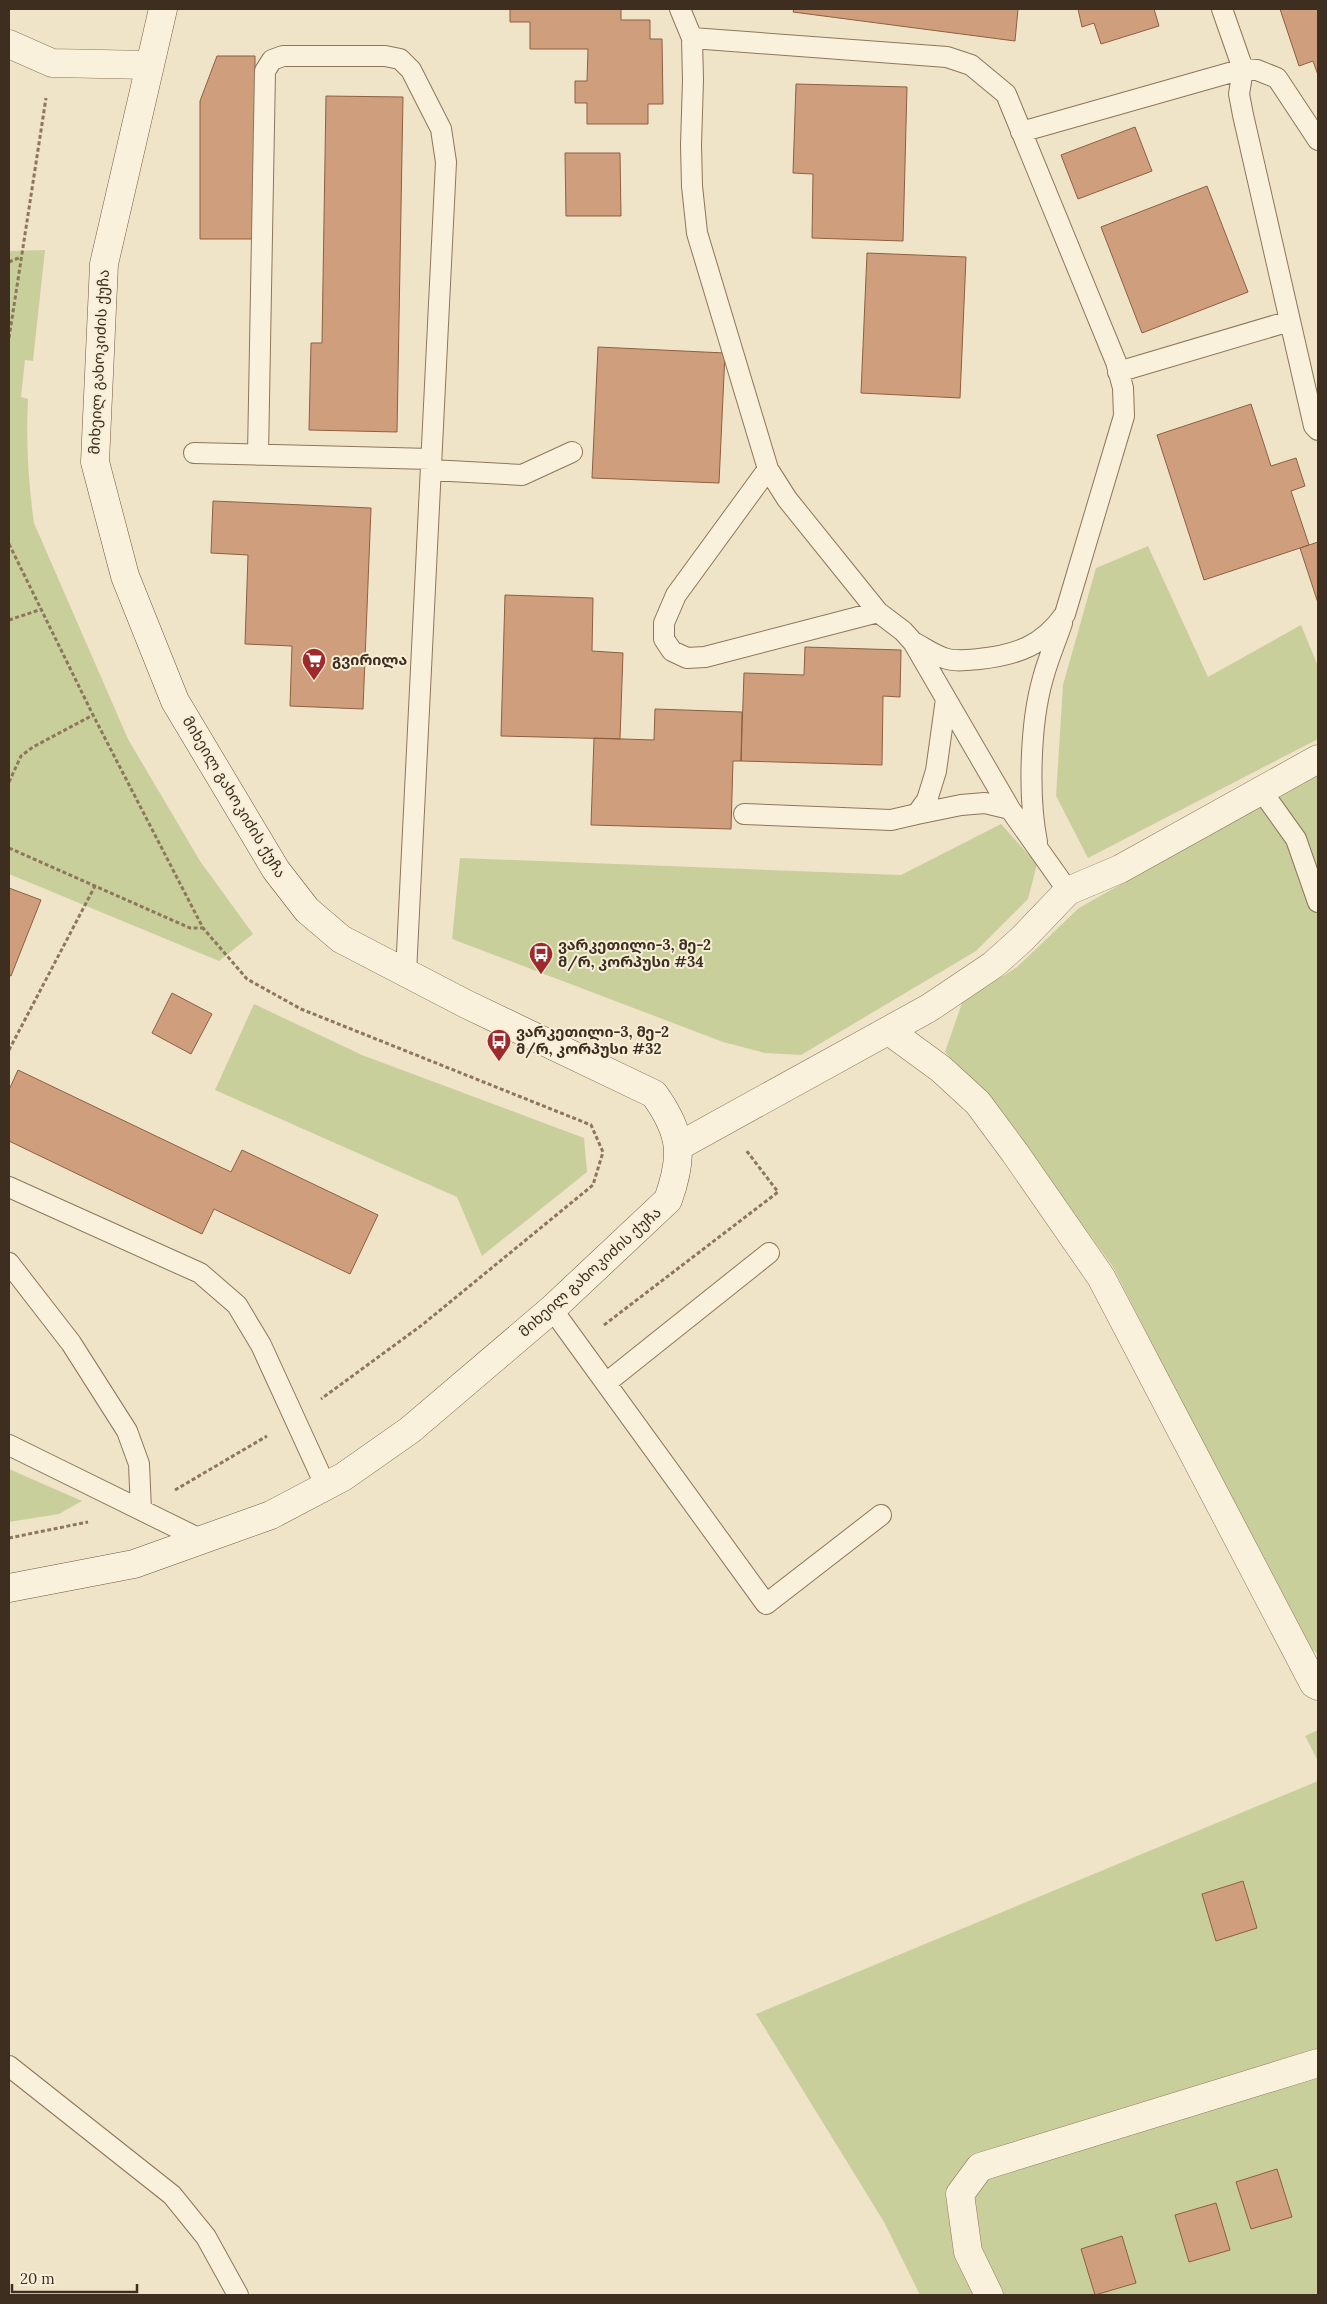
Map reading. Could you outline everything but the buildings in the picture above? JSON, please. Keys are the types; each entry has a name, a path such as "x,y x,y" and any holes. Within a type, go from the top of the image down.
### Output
{"street":[{"name":"მიხეილ გახოკიძის ქუჩა","path":"9,1588 134,1564 271,1515 343,1477 410,1430 552,1309 668,1200 677,1176 679,1146 667,1112 654,1094 406,974 341,940 307,910 276,870 175,701 126,576 95,462 104,264 163,9"},
{"path":"9,44 52,63 149,66"},
{"path":"679,1146 889,1032 929,1008 994,965 1068,891 1120,869 1318,759"},
{"path":"889,1032 941,1069 978,1103 1101,1277 1314,1684 1318,1686"},
{"path":"989,2295 968,2252 960,2194 980,2167 1318,2063"}],"lane":[{"path":"680,9 692,38 692,186 697,233 768,469 787,499 878,612 903,631 913,642 1010,809 1068,891"},
{"path":"1222,9 1243,69 1239,94 1314,426 1318,430"},
{"path":"692,38 947,57 971,65 1006,94 1123,388 1124,416 1066,614 1042,679 1035,723 1031,785 1033,819 1039,850"},
{"path":"258,455 265,71 272,60 283,56 385,56 400,59 411,70 441,129 446,162 406,974"},
{"path":"1021,132 1243,69 1257,70 1277,78 1318,140"},
{"path":"1118,372 1290,321"},
{"path":"194,453 431,465 522,475 572,452"},
{"path":"768,469 676,595 664,623 664,639 672,651 687,658 706,657 878,612"},
{"path":"913,642 944,659 967,660 1007,656 1038,642 1055,629 1066,614"},
{"path":"917,814 927,800 936,771 946,699"},
{"path":"1262,790 1296,839 1318,902"},
{"path":"744,814 891,820 961,805 985,803 1010,809"},
{"path":"9,1187 200,1273 237,1305 261,1345 326,1487"},
{"path":"606,1383 769,1253"},
{"path":"9,1263 71,1343 127,1431 139,1464 142,1510"},
{"path":"552,1309 766,1604 881,1515"},
{"path":"9,1445 202,1540"},
{"path":"9,2066 172,2195 206,2237 238,2295"}],"path":[{"path":"9,338 52,63"},
{"path":"9,262 21,256"},
{"path":"9,544 93,715 203,928 247,979 301,1009 591,1125 604,1152 593,1185 422,1326 294,1418 142,1510 9,1538"},
{"path":"9,620 42,609"},
{"path":"9,782 21,756 33,747 93,715"},
{"path":"9,848 190,928 203,928"},
{"path":"9,1050 95,886"},
{"path":"578,1346 778,1192 725,1122"}],"green space":[{"path":"45,250 33,361 25,360 21,397 28,399 28,461 34,523 128,739 200,861 253,934 219,961 9,874 9,251"},
{"path":"1148,546 1208,677 1301,625 1318,666 1318,739 1088,858 1056,796 1063,685 1096,568"},
{"path":"1318,772 1318,1654 1306,1645 1113,1267 1003,1116 945,1052 962,1003 1017,967 1079,908"},
{"path":"1001,824 1037,864 1028,899 976,951 801,1055 765,1053 723,1042 452,939 460,858 901,875"},
{"path":"254,1004 362,1055 584,1138 587,1172 482,1256 457,1197 215,1090"},
{"path":"9,1469 82,1501 59,1514 9,1522"},
{"path":"1318,1730 1318,1761 1305,1736"},
{"path":"1318,1781 1318,2295 920,2295 884,2222 756,2014"}],"place":[{"name":"გვირილა","path":"314,681"},
{"name":"ვარკეთილი-3, მე-2 მ/რ, კორპუსი #34","path":"541,975"},
{"name":"ვარკეთილი-3, მე-2 მ/რ, კორპუსი #32","path":"499,1062"}]}
